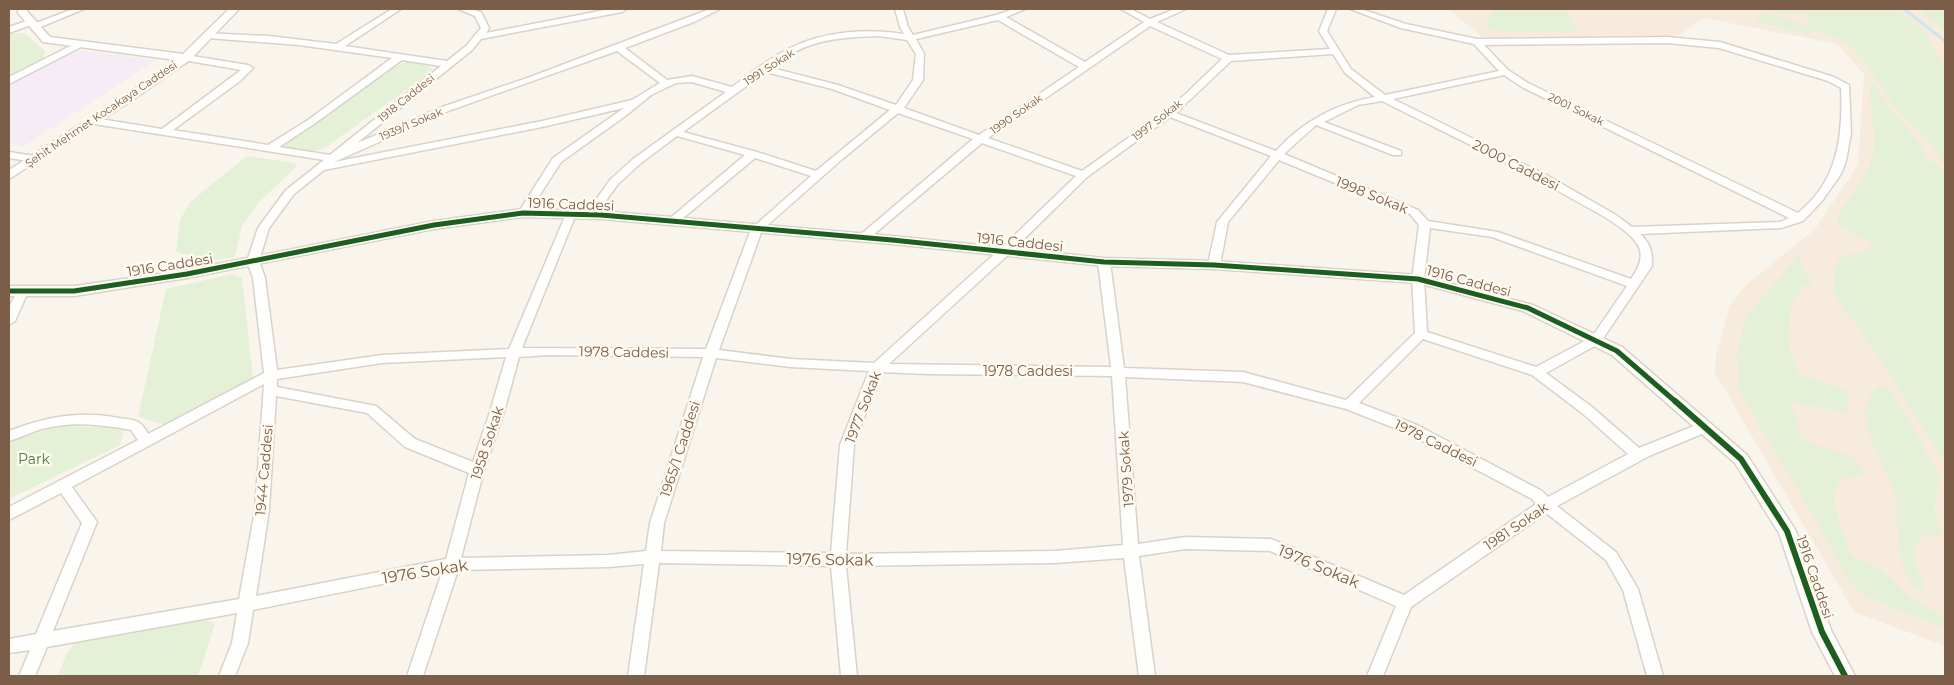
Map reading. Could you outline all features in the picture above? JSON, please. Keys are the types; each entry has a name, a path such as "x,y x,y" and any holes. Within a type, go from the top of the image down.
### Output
{"street":[{"path":"23,9 22,11 47,40 248,68 230,84 164,132"},
{"path":"9,30 80,9"},
{"name":"Şehit Mehmet Kocakaya Caddesi","path":"9,175 94,121 186,58 234,9"},
{"path":"336,48 397,9"},
{"path":"462,9 478,14 485,28 478,37"},
{"path":"478,37 622,9"},
{"name":"1939/1 Sokak","path":"331,158 448,108 534,79 716,9"},
{"path":"757,229 818,175 902,106 918,80 920,54 904,27 900,9"},
{"name":"1991 Sokak","path":"590,215 614,182 637,162 792,50 814,41 879,33 910,38 999,17 1021,9"},
{"path":"1125,9 1228,58 1336,51"},
{"name":"1990 Sokak","path":"863,238 980,139 1150,22 1182,9"},
{"name":"2000 Caddesi","path":"1332,9 1323,31 1348,71 1383,98 1544,178 1612,217 1640,240 1647,255 1646,266 1596,340"},
{"path":"1354,9 1404,26 1477,42 1668,40 1720,45 1840,83 1846,88 1848,120 1844,156 1830,186 1800,219 1781,225 1629,231"},
{"path":"999,17 1085,66"},
{"path":"208,35 241,36 381,52 400,57 449,64"},
{"name":"1918 Caddesi","path":"254,261 264,228 290,192 469,48 478,37"},
{"name":"2001 Sokak","path":"1477,42 1505,72 1525,84 1800,219"},
{"path":"9,81 78,45"},
{"path":"618,47 665,83"},
{"path":"269,148 311,122 400,57"},
{"name":"1997 Sokak","path":"1004,252 1083,176 1168,113 1228,58"},
{"path":"765,69 835,87 1083,176"},
{"path":"1214,265 1223,222 1277,156 1309,125 1355,103 1505,72"},
{"path":"319,168 542,124 632,103 675,79 692,78 733,91"},
{"path":"523,213 557,160 625,112 632,103"},
{"name":"1998 Sokak","path":"1168,113 1258,147 1414,212 1425,224"},
{"path":"94,121 331,158"},
{"path":"1316,122 1397,153"},
{"path":"676,133 753,154 818,175"},
{"path":"672,222 753,154"},
{"path":"9,155 35,159"},
{"name":"1916 Caddesi","path":"16,291 74,291 187,274 434,225 523,213 590,215 757,229 1104,262 1214,265 1418,279 1528,308 1617,351 1741,459 1787,531 1822,632 1845,676"},
{"name":"1958 Sokak","path":"415,676 452,564 477,470 497,412 514,352 571,214"},
{"path":"1349,405 1421,334 1418,279 1425,224 1494,234 1634,284"},
{"name":"1965/1 Caddesi","path":"636,676 654,557 657,523 711,353 757,229"},
{"name":"1977 Sokak","path":"849,676 838,558 847,445 877,367 1004,252"},
{"name":"1944 Caddesi","path":"227,676 240,643 262,510 270,390 271,374 259,278 254,261"},
{"name":"1979 Sokak","path":"1104,262 1118,371 1131,551 1147,676"},
{"path":"9,320 16,291"},
{"path":"1421,334 1537,372 1587,410 1638,455"},
{"path":"1537,372 1596,340"},
{"name":"1978 Caddesi","path":"271,374 382,359 549,351 711,353 791,362 927,370 1118,371 1243,377 1349,405 1412,429 1537,495 1546,505 1611,556 1630,589 1655,676"},
{"path":"9,514 271,374"},
{"path":"270,390 371,409 410,444 477,470"},
{"path":"9,436 40,424 68,419 101,420 134,426 146,441"},
{"name":"1981 Sokak","path":"1405,602 1546,505 1638,455 1704,427"},
{"path":"27,676 90,522 63,485"},
{"name":"1976 Sokak","path":"9,646 246,605 452,564 608,561 654,557 838,558 860,560 1046,557 1131,551 1185,543 1271,545 1405,602"},
{"path":"1375,676 1405,602"}],"shaded area":[{"path":"1448,9 1945,9 1945,646 1854,612 1715,373 1716,356 1730,305 1746,285 1815,229 1858,165 1864,74 1837,44 1704,18 1680,35 1482,37"},
{"path":"76,50 156,60 24,146 9,144 9,84"}],"green space":[{"path":"1495,9 1570,9 1568,16 1576,26 1577,31 1494,31 1485,24"},
{"path":"1761,9 1896,9 1925,32 1945,69 1945,164 1923,135 1898,111 1865,62 1850,45 1840,39 1818,32 1812,31 1808,34 1756,22 1762,12 1810,25 1808,18 1802,14 1787,12 1783,15"},
{"path":"1919,9 1945,9 1945,30 1924,15"},
{"path":"24,33 45,51 43,61 9,77 9,34"},
{"path":"409,61 430,67 433,71 323,149 311,152 285,146 284,142 392,68"},
{"path":"1873,84 1889,107 1919,143 1925,157 1944,170 1945,175 1945,463 1888,372 1833,292 1834,270 1838,260 1849,255 1864,252 1873,244 1837,224 1842,207 1854,193 1869,168 1875,144 1870,91"},
{"path":"247,156 294,163 297,166 259,202 242,226 235,257 194,263 190,256 176,252 180,220 190,202"},
{"path":"1800,253 1801,268 1816,285 1803,286 1791,305 1788,342 1798,374 1848,391 1848,413 1792,402 1802,440 1856,458 1864,475 1841,479 1833,495 1841,529 1851,555 1882,570 1908,596 1945,618 1945,628 1867,597 1847,579 1832,548 1739,391 1737,352 1746,317"},
{"path":"232,274 242,278 253,378 165,425 138,417 166,289"},
{"path":"1882,386 1889,389 1909,420 1940,477 1934,509 1942,536 1924,534 1916,543 1915,562 1926,594 1913,586 1907,577 1901,558 1897,525 1897,497 1871,439 1864,415 1870,397 1877,387"},
{"name":"Park","path":"58,426 113,427 123,432 120,445 9,499 9,442"},
{"path":"202,619 215,623 198,676 58,676 66,655 76,641"}],"waterway":[{"path":"1904,9 1945,41"}],"cycle path":[{"path":"9,291 74,291 187,274 434,225 523,213 601,215 892,240 1104,262 1214,265 1418,279 1528,308 1617,351 1741,459 1787,531 1822,632 1845,676"}]}
